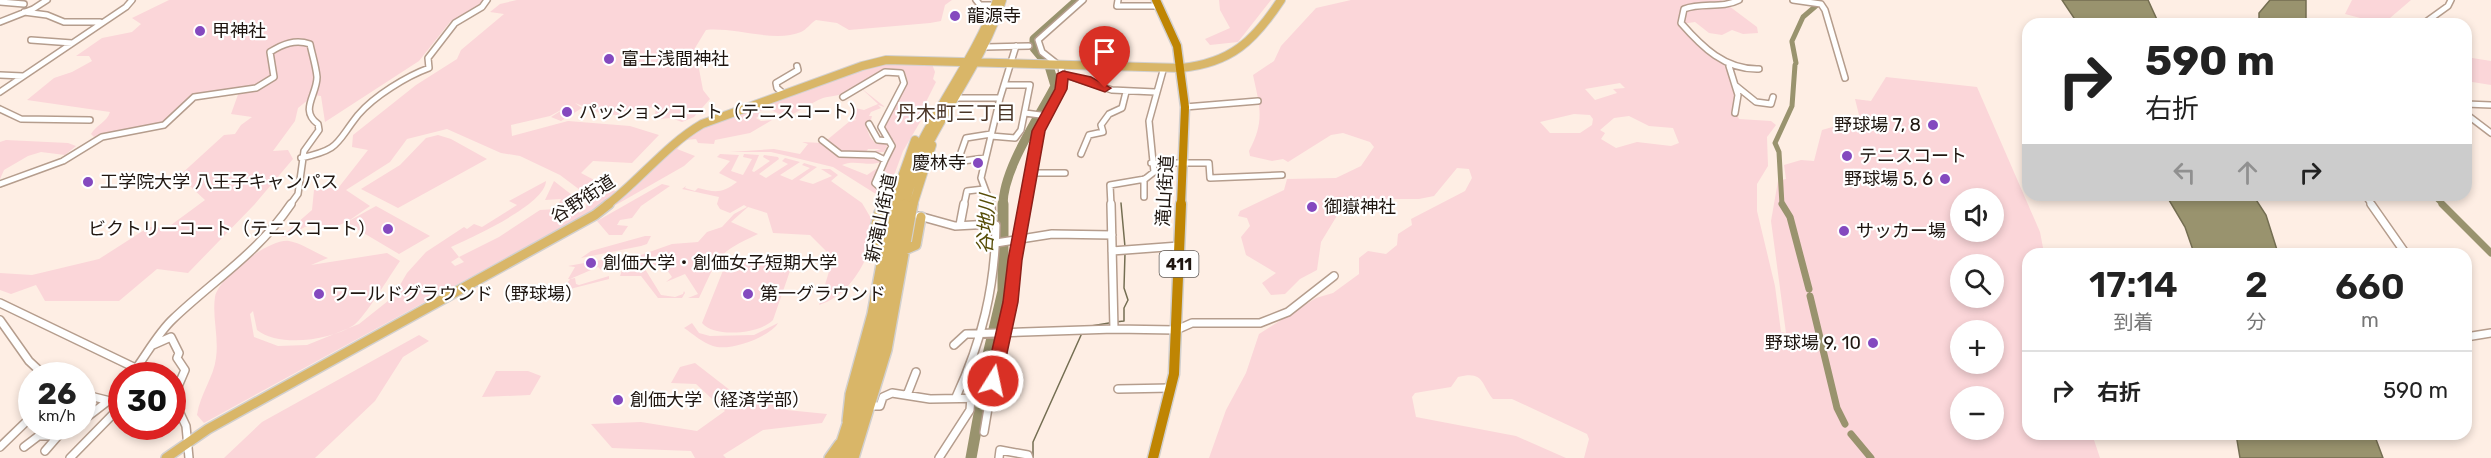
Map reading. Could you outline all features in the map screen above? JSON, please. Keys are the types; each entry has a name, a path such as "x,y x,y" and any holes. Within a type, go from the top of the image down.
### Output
{"highway":[{"name":"滝山街道","path":"1153,458 1171,388 1176,330 1185,107 1177,46 1158,3"}],"main road":[{"name":"新滝山街道","path":"845,458 877,359 890,296 899,230 912,178 938,121 967,78 982,46 995,28 1002,0"},
{"path":"995,28 1002,20 1008,0"},
{"path":"1054,63 1181,68 1209,65 1234,54 1268,21 1281,0"},
{"name":"新滝山街道","path":"982,46 993,2"},
{"name":"谷野街道","path":"166,458 190,439 595,215 629,189 680,138 693,129 879,61 1054,63"},
{"name":"新滝山街道","path":"836,458 860,391 879,314 889,244 901,190 919,146 948,94 974,61"},
{"path":"854,458 871,406 890,334 902,251 919,176 938,133 967,78"},
{"path":"847,427 848,405 872,313 883,242 895,191 926,120 936,103 948,94"},
{"path":"883,242 874,242 872,239 877,216 885,208"},
{"path":"902,251 916,245 919,216"},
{"path":"829,458 843,441"}],"street":[{"path":"0,22 46,0"},
{"path":"0,92 126,7 132,0"},
{"path":"301,158 328,152 350,129 359,114 408,76 429,68 428,58 454,23 482,7 487,0"},
{"path":"976,0 980,5 993,2"},
{"path":"1083,0 1044,32 1038,40 1042,52 1063,74 1112,90 1155,92"},
{"path":"1118,0 1117,6 1158,3"},
{"path":"1739,0 1731,4 1695,3 1685,6 1684,18 1681,22 1691,37 1729,66 1745,71 1759,69"},
{"path":"1793,0 1821,4 1825,10 1845,78"},
{"path":"2431,18 2448,6 2451,0"},
{"path":"0,2 24,4"},
{"path":"24,12 47,15 64,22 101,22"},
{"path":"31,40 72,43"},
{"path":"0,184 63,161 82,147 102,137 164,125 194,97 262,86 274,77 270,52 284,44 302,41 310,44 317,78 308,111 320,126 301,158 298,194 273,231 230,272 171,320 140,362"},
{"path":"982,46 1029,46"},
{"path":"992,224 991,203 981,178 1000,98 1016,46"},
{"path":"784,94 777,88 776,83 792,76 798,70 797,66"},
{"path":"1729,66 1738,95 1735,113"},
{"path":"1114,329 1110,184 1116,181 1144,179 1154,172 1151,163 1149,121 1155,92 1164,67"},
{"path":"843,97 885,72 900,73 904,83 881,127 891,143"},
{"path":"984,432 1000,334 1011,302 1015,241 1039,131 1061,89 1063,74"},
{"path":"0,75 23,76"},
{"path":"985,158 963,161 959,158 966,138 991,135 1015,138 1021,130 1030,85 1004,85"},
{"path":"1735,86 1761,104 1771,104 1773,97"},
{"path":"1081,154 1089,135 1103,132 1101,124 1109,114 1122,108 1126,92"},
{"path":"958,98 1000,98"},
{"path":"1185,107 1258,101"},
{"path":"2472,104 2491,105"},
{"path":"0,109 21,119 90,120"},
{"path":"1025,113 1047,115"},
{"path":"2472,119 2491,134"},
{"path":"869,124 878,140 891,143"},
{"path":"822,140 840,154 875,156 885,160"},
{"path":"891,143 875,183 880,189 895,191"},
{"path":"1151,163 1209,163 1210,178 1282,176"},
{"path":"1031,173 1065,173"},
{"path":"1144,179 1144,196"},
{"path":"960,225 967,191 984,189"},
{"path":"2369,201 2402,248"},
{"path":"919,216 938,225 996,225 998,243 985,334 956,398"},
{"path":"998,243 1052,234 1112,235"},
{"path":"1112,251 1179,246"},
{"path":"954,345 966,334 1114,329 1176,330 1192,323 1271,321 1334,276"},
{"path":"1,305 126,362"},
{"path":"0,320 30,362"},
{"path":"2472,336 2491,333"},
{"path":"2472,334 2476,335"},
{"path":"150,346 171,338 181,362"},
{"path":"907,395 916,372"},
{"path":"1118,389 1171,388"},
{"path":"871,406 880,405 886,394 930,399 989,398"},
{"path":"96,398 108,401"},
{"path":"939,458 970,410 973,398"},
{"path":"96,410 108,401"},
{"path":"70,458 108,418"},
{"path":"186,422 190,439 189,458"},
{"path":"0,447 18,430"},
{"path":"24,447 34,440"},
{"path":"45,451 55,440"},
{"path":"999,458 1000,450 1028,454 1029,458"}],"shaded area":[{"path":"169,0 484,0 474,10 450,22 419,61 325,122 321,96 314,95 298,108 295,121 273,151 288,150 293,159 254,205 188,273 157,269 119,301 45,301 36,285 11,294 0,290 0,273 32,275 99,259 149,227 167,228 205,200 179,176 224,135 235,134 241,125 252,117 231,114 240,89 199,94 187,98 171,118 158,125 94,137 91,134 110,112 27,100 54,78 72,72 92,61 89,56 76,56 102,38 132,32 141,24 132,18"},
{"path":"517,0 952,0 945,5 941,21 930,23 849,30 837,23 816,20 801,32 779,36 706,30 695,48 703,90 710,99 694,117 682,122 671,118 659,119 655,115 656,107 636,109 623,116 600,113 575,103 582,108 561,121 551,117 570,105 550,116 511,125 512,136 568,121 630,126 659,135 632,163 593,161 581,173 617,192 602,205 204,423 197,415 216,358 215,297 218,289 234,270 258,252 280,242 289,241 328,258 311,265 387,253 400,261 359,321 346,329 359,324 393,297 407,273 426,252 464,227 467,229 474,224 482,227 517,205 509,201 546,181 534,200 521,210 451,247 459,257 499,237 540,210 556,209 561,199 545,200 554,181 572,195 579,213 586,209 587,198 584,193 560,175 520,156 501,153 447,129 407,139 390,162 346,190 370,206 347,222 376,206 430,236 399,254 345,222 337,226 308,226 281,237 312,210 314,190 339,187 368,150 352,147 353,135 416,85 457,59 461,50 504,14 490,12 500,4","holes":["459,257 464,262 455,266 451,262","253,311 257,330 279,339 306,340 336,333 307,345 278,346 254,337 250,314"]},
{"path":"1219,0 1271,0 1238,42 1210,45 1205,39 1230,28 1220,10"},
{"path":"1351,0 1721,0 1757,27 1758,33 1743,34 1732,30 1722,35 1709,33 1695,22 1681,24 1691,36 1715,54 1730,70 1739,119 1771,121 1776,125 1767,137 1768,166 1757,184 1757,211 1775,286 1781,332 1786,333 1771,221 1778,181 1786,179 1784,165 1801,160 1814,161 1822,130 1860,119 1855,99 1871,101 1886,77 1977,87 2022,191 2022,201 2027,201 2040,232 2043,248 2022,248 2022,440 2094,440 2100,458 1584,458 1589,439 1587,434 1512,399 1493,399 1481,380 1473,375 1466,375 1458,377 1451,387 1415,393 1412,397 1416,417 1516,436 1566,458 1209,458 1226,410 1246,373 1259,334 1316,298 1333,293 1359,274 1359,258 1368,251 1386,254 1397,245 1398,234 1412,225 1411,219 1465,191 1472,178 1469,169 1457,168 1434,196 1419,199 1388,199 1377,203 1363,213 1338,214 1321,242 1317,270 1300,279 1285,294 1271,295 1262,283 1276,273 1246,255 1241,237 1250,226 1247,218 1238,216 1240,211 1284,190 1287,179 1336,178 1361,166 1374,147 1370,142 1343,133 1331,135 1288,162 1283,159 1272,161 1250,156 1249,151 1257,131 1260,114 1253,75 1274,61 1281,46 1316,8","holes":["1620,83 1625,88 1613,89 1617,93 1595,100 1585,89","1574,114 1590,115 1593,119 1592,125 1580,133 1550,133 1540,122","1629,116 1649,126 1673,128 1679,143 1671,146 1637,142 1616,148 1601,139 1605,133 1600,130 1614,118"]},
{"path":"2062,0 2148,0 2156,18 2074,18"},
{"path":"2270,0 2306,0 2306,18 2259,18 2259,13"},
{"path":"2352,0 2411,0 2390,18 2360,18 2345,14"},
{"path":"2472,58 2491,61 2491,85 2472,82"},
{"path":"890,62 932,64 935,72 933,79 936,82 922,110 926,112 903,151 889,189 878,181 896,145 884,128 908,82 905,73 897,70 874,75 843,93 823,98 786,117 769,109 759,111 760,115 756,118 761,121 772,120 750,133 715,140 714,144 698,143 696,139 686,140 706,126 865,68"},
{"path":"861,88 885,107 878,105 881,108 871,112 869,116 872,116 871,120 865,124 870,137 876,144 888,144 884,152 867,153 881,149 868,149 866,152 840,152 827,140 850,121 857,120 854,119 857,109 855,108 864,110 878,104"},
{"path":"438,135 451,139 487,159 398,208 361,189 400,165 426,138"},
{"path":"6,140 68,143 76,146 65,155 41,152 28,156 4,170 0,179 0,142"},
{"path":"683,142 677,149 695,156 684,166 600,214 628,194"},
{"path":"802,142 822,143 840,156 878,158 881,162 842,165 867,175 879,167 872,183 878,190 889,193 887,201 833,167 771,152 730,152 774,149 800,154 808,144"},
{"path":"720,154 739,155 731,171 743,175 752,159 743,157 744,154 759,155 752,171 754,172 770,161 763,157 764,155 778,157 779,159 759,174 766,178 788,164 782,161 785,158 800,162 780,175 792,180 810,168 802,165 804,163 817,167 799,180 813,184 832,176 821,169 830,169 838,175 831,181 862,203 872,220 868,239 872,245 858,273 838,295 819,305 833,258 810,235 773,233 767,213 748,207 731,222 758,234 733,247 720,258 699,298 688,298 698,294 685,274 666,282 672,277 662,263 645,269 661,295 675,297 683,294 684,291 682,298 658,298 641,276 620,276 623,267 635,257 621,265 601,270 598,267 568,279 575,267 568,266 639,253 638,256 672,244 698,242 707,232 722,227 734,214 747,207 744,205 730,213 720,209 717,204 719,197 682,189 686,186 685,188 695,191 698,188 719,191 737,182 719,173 730,161 717,157"},
{"path":"662,184 670,186 641,206 632,218 620,220 617,225 628,226 622,235 609,235 597,221"},
{"path":"2170,201 2257,201 2266,215 2276,248 2192,248 2185,227"},
{"path":"651,236 647,244 581,258 591,251"},
{"name":"第一グラウンド","path":"780,259 790,264 791,268 773,320 767,325 748,331 726,332 708,328 702,323 724,268 729,263 740,260"},
{"path":"609,276 609,279 570,289 549,300 560,293 570,279 575,278 576,284 579,285"},
{"path":"692,323 699,333 710,336 754,335 778,323 758,338 738,345 720,347 706,343 684,328"},
{"path":"419,335 429,341 403,357 375,401 315,458 224,458 262,422"},
{"path":"695,363 735,394 774,399 787,410 827,414 822,423 763,430 723,455 726,458 695,458 691,451 612,448 591,424 641,422 697,431 725,411 696,384 671,383 680,367"},
{"path":"496,371 528,371 541,376 530,395 482,397"},
{"path":"2237,440 2376,440 2383,458 2240,458"}],"waterway":[{"name":"谷地川","path":"1003,205 1015,160 1055,86 1049,66 1034,48 1034,39 1078,0"},
{"path":"1792,41 1803,17 1817,5"},
{"path":"1792,42 1796,63"},
{"path":"1782,205 1779,152 1775,143 1792,106 1795,65"},
{"path":"2439,201 2491,253"},
{"path":"1121,203 1125,247"},
{"path":"1782,204 1790,217 1809,289"},
{"name":"谷地川","path":"983,376 1003,291 1003,205"},
{"path":"1115,322 1124,321 1124,308 1128,300 1124,288 1125,253"},
{"path":"1810,296 1837,408 1845,424"},
{"path":"1085,327 1109,323"},
{"path":"1033,458 1033,442 1082,333"},
{"name":"谷地川","path":"971,458 983,392 983,376"},
{"name":"谷地川","path":"975,386 983,376"},
{"path":"1851,434 1871,458"}],"place":[{"name":"龍源寺","path":"955,16"},
{"name":"甲神社","path":"200,31"},
{"name":"富士浅間神社","path":"609,59"},
{"name":"パッションコート（テニスコート）","path":"567,112"},
{"name":"野球場 7, 8","path":"1933,125"},
{"name":"テニスコート","path":"1847,156"},
{"name":"慶林寺","path":"978,163"},
{"name":"野球場 5, 6","path":"1945,179"},
{"name":"工学院大学 八王子キャンパス","path":"88,182"},
{"name":"御嶽神社","path":"1312,207"},
{"name":"ビクトリーコート（テニスコート）","path":"388,229"},
{"name":"サッカー場","path":"1844,231"},
{"name":"創価大学・創価女子短期大学","path":"591,263"},
{"name":"ワールドグラウンド（野球場）","path":"319,294"},
{"name":"第一グラウンド","path":"748,294"},
{"name":"野球場 9, 10","path":"1873,343"},
{"name":"創価大学（経済学部）","path":"618,400"}],"district":[{"name":"丹木町三丁目","path":"956,113"}],"route":[{"path":"993,381 998,349 1011,302 1015,260 1039,131 1061,89 1063,74 1087,80 1105,88"}]}
